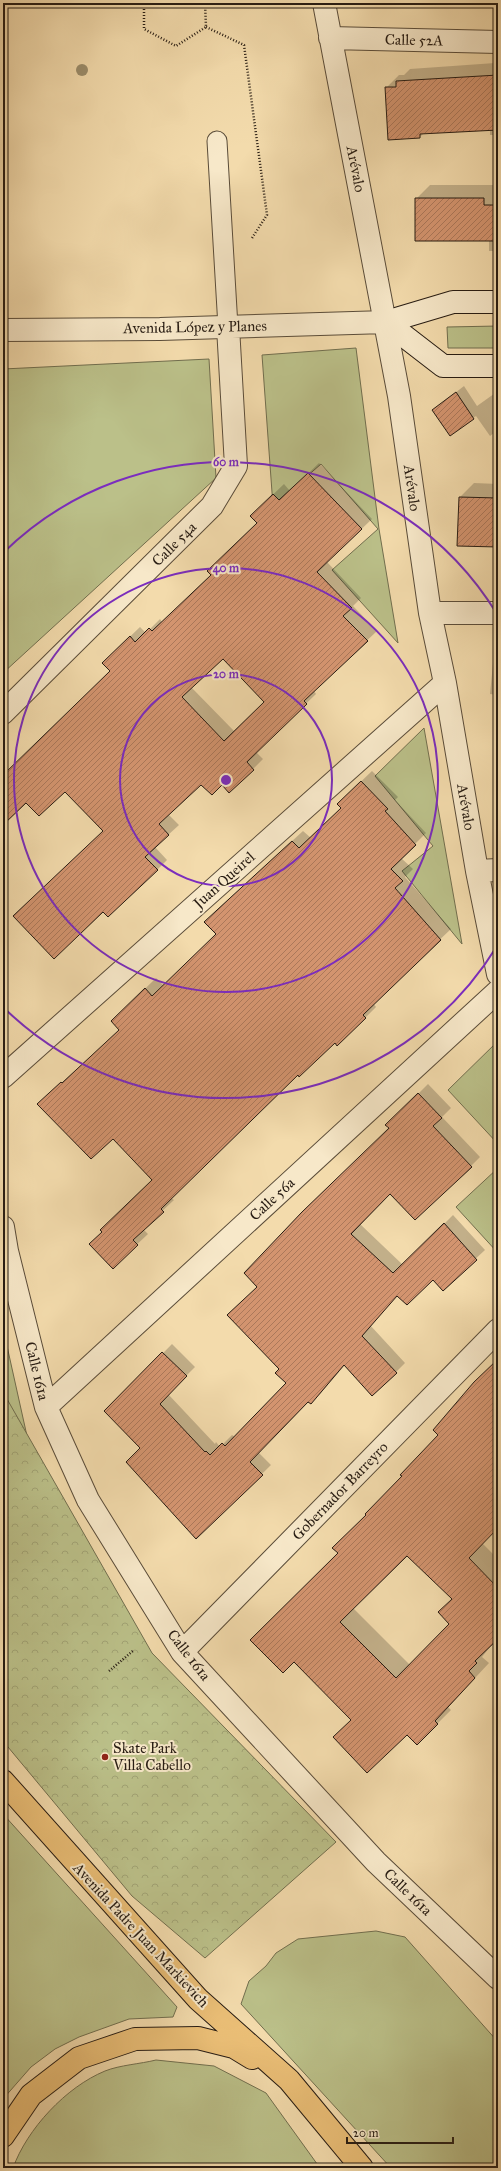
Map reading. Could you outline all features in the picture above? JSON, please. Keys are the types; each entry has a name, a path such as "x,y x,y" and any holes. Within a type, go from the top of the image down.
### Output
{"main road":[{"name":"Avenida Padre Juan Markievich","path":"3,1781 198,1999 289,2080 362,2168"},
{"name":"Avenida Padre Juan Markievich","path":"3,2136 31,2094 79,2058 135,2039 198,2038 234,2047 289,2080"}],"street":[{"name":"Arévalo","path":"324,3 386,322 399,396 430,613 445,683 477,871 498,974"},
{"name":"Calle 52A","path":"330,38 498,42"},
{"name":"Avenida López y Planes","path":"3,330 228,327 386,322 453,302 498,302"},
{"path":"386,322 443,366 498,366"},
{"name":"Calle 54a","path":"3,713 212,506 236,466 228,327"},
{"path":"430,613 498,613"},
{"name":"Juan Queirel","path":"3,1077 445,683"},
{"path":"477,871 498,870"},
{"name":"Calle 56a","path":"46,1406 498,991"},
{"name":"Calle 161a","path":"3,1227 7,1251 46,1406 88,1500 182,1652 376,1862 498,1978"},
{"name":"Gobernador Barreyro","path":"182,1652 498,1330"}],"lane":[{"path":"217,141 228,327"}],"path":[{"path":"144,3 144,29 176,46 206,27"},
{"path":"205,3 206,27"},
{"path":"206,27 244,45 267,215 250,241"},
{"path":"109,1671 134,1650"}],"green space":[{"path":"498,326 498,348 448,348 447,327"},
{"path":"356,348 379,529 398,643 332,570 378,529 321,464 273,506 262,355"},
{"path":"209,359 216,478 3,673 3,369"},
{"path":"424,728 462,944 402,871 433,846 375,776"},
{"path":"498,1041 498,1144 448,1090"},
{"path":"498,1168 498,1253 456,1207"},
{"path":"3,1328 27,1436 3,1445"},
{"path":"7,1399 152,1653 336,1842 205,1958 132,1896 3,1741 3,1401"},
{"path":"3,1814 177,2007 173,2017 129,2019 79,2037 55,2049 31,2067 3,2099"},
{"path":"376,1931 405,1937 498,2042 498,2168 391,2168 241,2004 249,1981 266,1966 276,1953 298,1939"},
{"path":"156,2060 214,2066 266,2093 320,2168 13,2168 19,2153 38,2124 62,2098 76,2087 105,2071"}],"building":[{"path":"498,75 498,130 420,134 420,138 388,140 385,87 396,87 396,81"},
{"path":"415,198 484,198 484,205 498,205 498,241 415,241"},
{"path":"456,392 474,419 450,436 432,410"},
{"path":"308,473 362,529 317,572 352,608 343,616 368,641 304,701 307,704 247,762 254,770 229,793 222,785 212,795 201,785 159,824 169,835 145,857 158,870 108,917 103,912 54,959 13,916 103,831 65,792 39,816 26,803 3,825 3,775 110,671 102,663 130,636 135,642 149,628 152,631 211,575 207,571 257,523 250,516 273,494 279,500","holes":["223,659 264,702 224,741 182,697"]},
{"path":"459,497 498,498 498,547 457,546"},
{"path":"361,781 388,809 385,811 416,845 391,869 403,881 395,888 441,940 363,1015 366,1018 337,1046 335,1043 299,1077 298,1075 161,1209 164,1212 133,1240 138,1245 113,1269 89,1244 102,1232 100,1230 152,1180 113,1139 91,1159 37,1104 119,1030 111,1021 145,988 152,996 216,934 204,922 292,841 299,848 341,808 337,804"},
{"path":"418,1093 442,1118 433,1126 472,1167 415,1220 390,1194 351,1234 393,1273 444,1223 477,1260 443,1291 433,1280 407,1305 397,1296 362,1336 397,1373 372,1396 344,1365 311,1404 308,1402 250,1462 263,1475 196,1539 126,1462 140,1448 104,1411 162,1352 187,1376 160,1404 205,1452 206,1451 210,1455 222,1443 225,1446 286,1383 275,1373 279,1369 227,1315 257,1287 244,1273 302,1212 389,1128 385,1125"},
{"path":"498,1359 498,1528 469,1558 498,1588 498,1639 475,1661 477,1663 469,1671 475,1678 435,1721 438,1724 417,1745 407,1735 367,1773 333,1737 351,1720 294,1662 283,1673 250,1640 338,1553 332,1548 366,1515 365,1514 402,1476 400,1475 438,1435 433,1430 474,1382","holes":["407,1556 452,1599 438,1612 449,1624 396,1678 340,1622"]}],"place":[{"name":"Skate Park Villa Cabello","path":"105,1757"}]}
